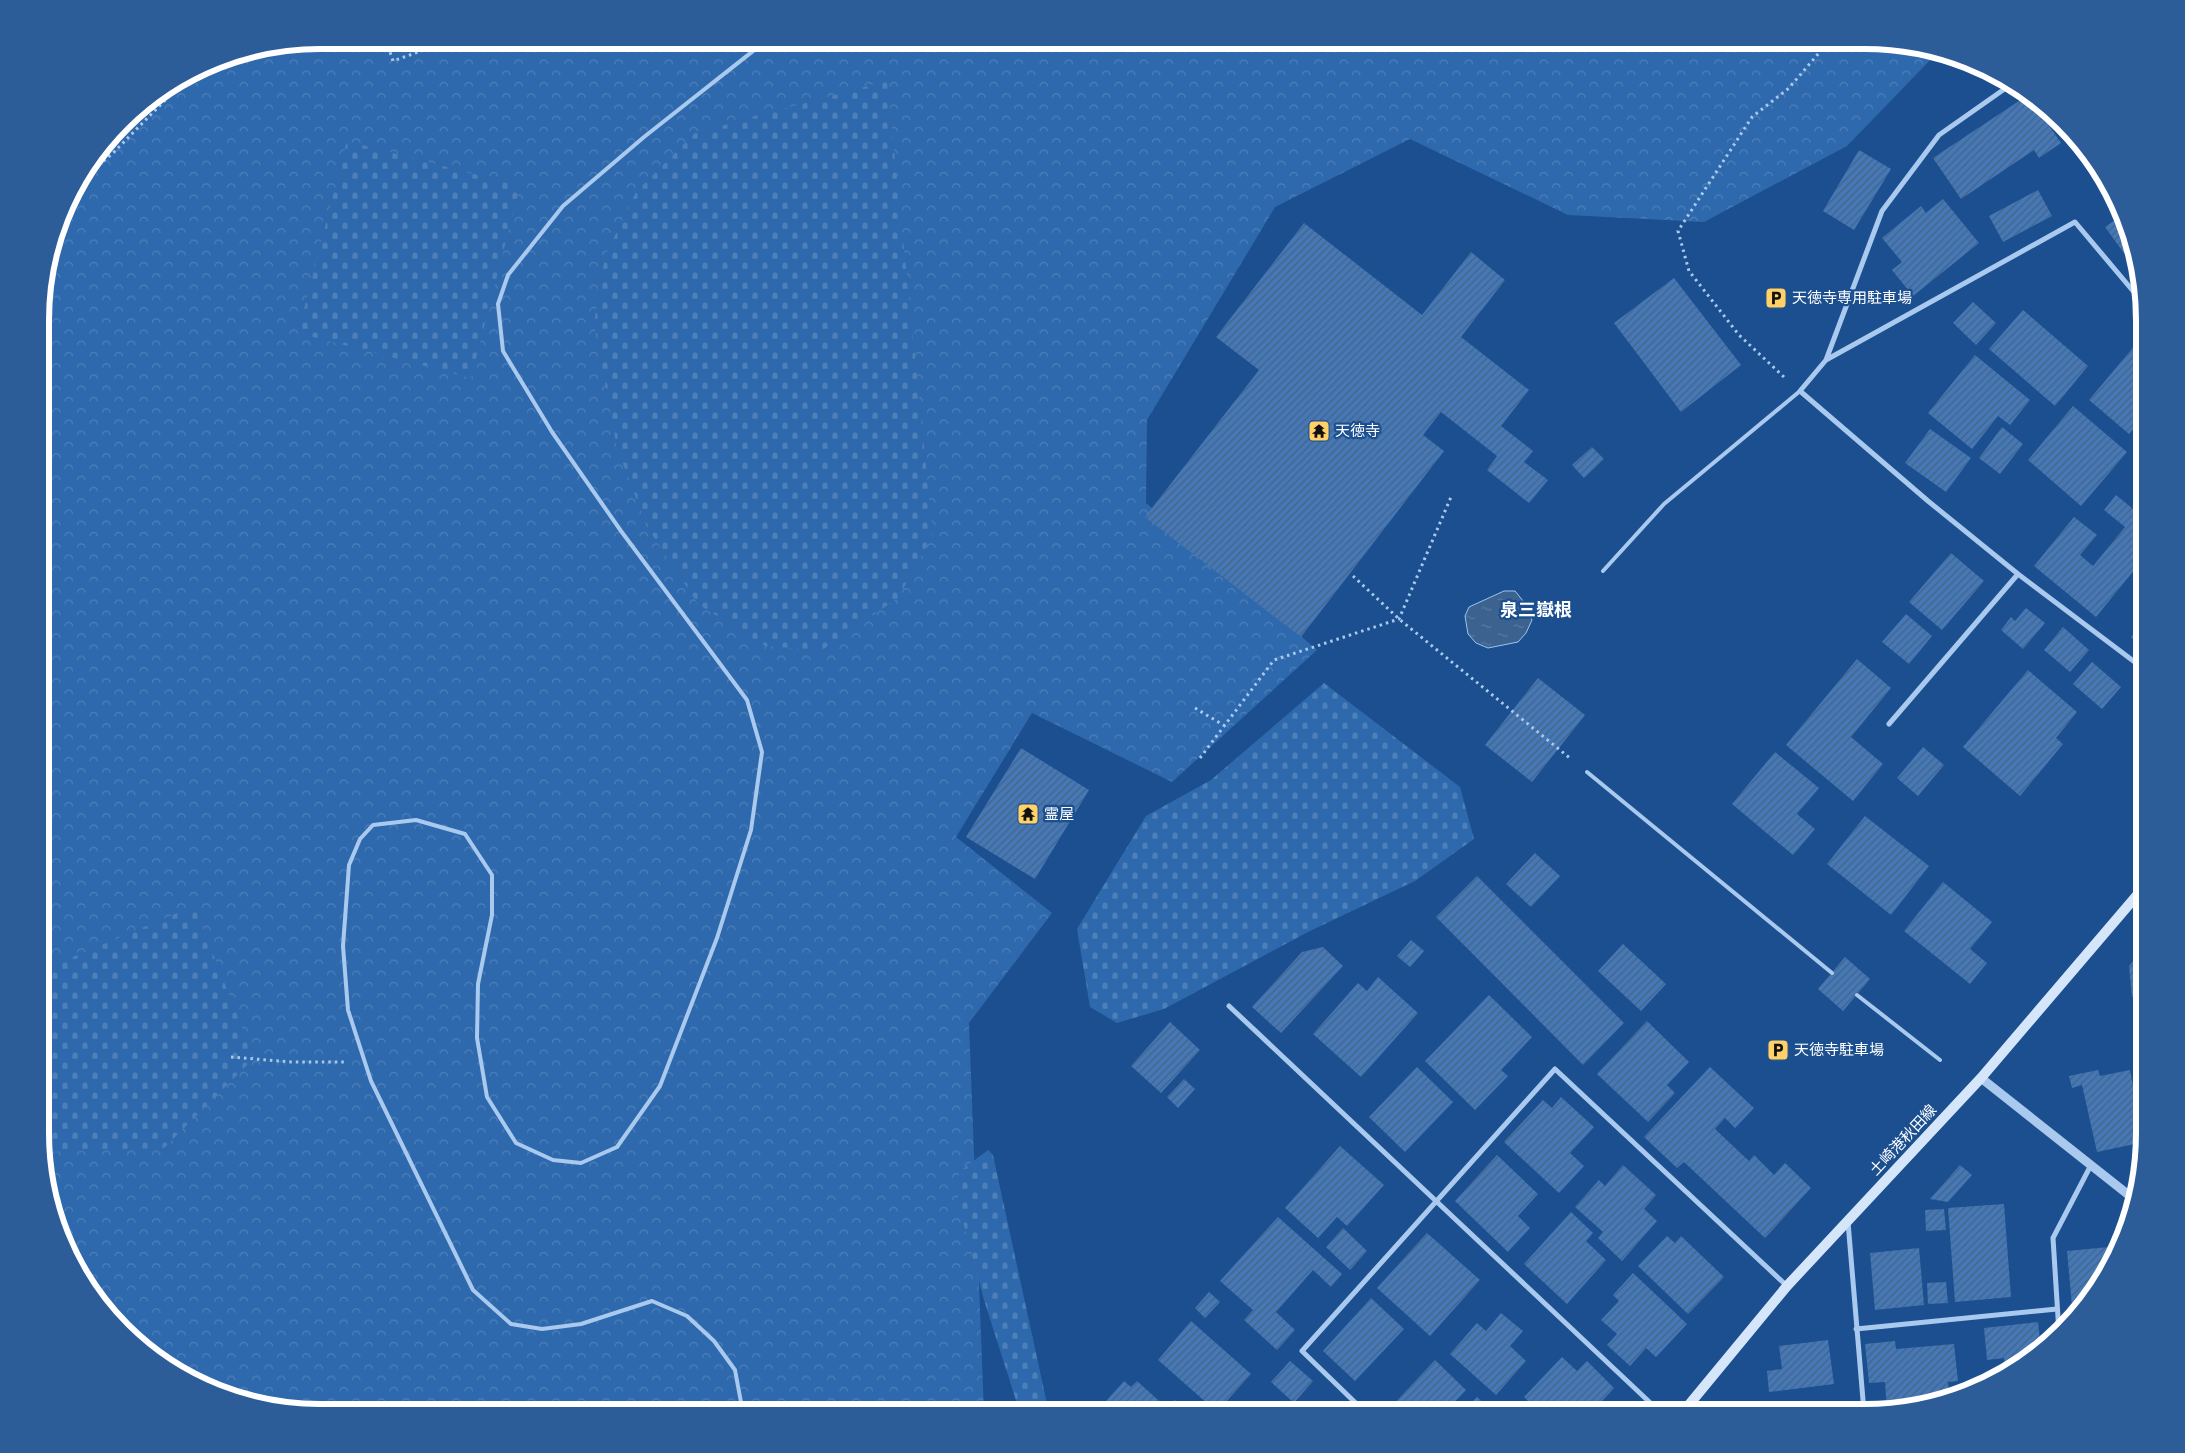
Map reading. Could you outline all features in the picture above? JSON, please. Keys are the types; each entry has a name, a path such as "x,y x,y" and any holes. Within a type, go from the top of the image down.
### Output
{"main road":[{"name":"土崎港秋田線","path":"1690,1404 1787,1286 1980,1078 2136,896"}],"street":[{"path":"2006,88 1939,135 1882,211 1826,360 1800,391 1928,502 2018,574 2136,663"},
{"path":"1826,360 2075,222 2135,293"},
{"path":"1889,724 2018,574"},
{"path":"1229,1006 1434,1202 1651,1404"},
{"path":"1357,1404 1302,1351 1555,1069 1787,1286"},
{"path":"1980,1078 2129,1195"},
{"path":"2058,1324 2053,1238 2091,1165"},
{"path":"1848,1222 1863,1404"},
{"path":"1856,1328 2057,1309"}],"lane":[{"path":"741,1404 735,1370 714,1341 687,1316 652,1301 582,1324 542,1329 510,1324 473,1290 370,1081 348,1010 343,946 348,865 360,838 373,825 416,820 465,834 492,875 492,915 478,984 477,1038 487,1097 516,1144 553,1160 581,1163 617,1147 660,1086 717,938 752,830 762,752 747,700 621,531 562,447 503,351 498,304 508,275 563,206 644,137 756,49"},
{"path":"1603,571 1664,504 1800,391"},
{"path":"1587,772 1832,973"},
{"path":"1857,995 1940,1060"}],"path":[{"path":"389,49 393,62 428,49"},
{"path":"1800,391 1739,335 1689,271 1678,231 1752,117 1788,88 1822,49"},
{"path":"96,167 112,154 174,91"},
{"path":"1200,758 1274,660 1399,619 1451,497"},
{"path":"1352,576 1399,619 1587,772"},
{"path":"1195,708 1225,726"},
{"path":"231,1057 291,1062 364,1061"}],"green space":[{"path":"302,49 1883,49 1933,57 1847,146 1704,222 1568,215 1410,139 1275,207 1147,420 1146,503 1317,650 1172,782 1032,713 956,837 1052,913 969,1023 984,1404 302,1404 267,1399 216,1384 169,1359 128,1325 94,1284 69,1237 54,1186 49,1151 49,302 54,267 69,216 94,169 128,128 169,94 216,69 267,54"},
{"path":"887,81 933,535 898,598 822,650 765,646 698,604 647,527 617,448 594,323 605,256 636,192 695,133"},
{"path":"347,141 520,186 471,378 298,333"},
{"path":"1324,683 1460,787 1474,839 1415,881 1310,931 1164,1009 1117,1023 1090,1007 1077,929 1146,816 1211,780"},
{"path":"194,906 254,1058 164,1148 49,1152 49,967"},
{"path":"988,1150 993,1155 1047,1404 1017,1404 984,1300 958,1203 959,1172"}],"water":[{"path":"1504,591 1515,591 1524,602 1532,620 1526,633 1518,642 1488,648 1476,643 1468,634 1465,616 1469,607"}],"building":[{"path":"2022,99 2041,113 2061,143 2039,158 2034,150 1961,199 1933,158"},
{"path":"1859,150 1891,169 1854,230 1823,211"},
{"path":"2038,190 2052,216 2003,242 1989,216"},
{"path":"1943,199 1979,243 1913,296 1892,270 1902,262 1882,238 1921,206 1926,213"},
{"path":"2117,219 2130,261 2105,227"},
{"name":"天徳寺","path":"1304,223 1422,315 1471,252 1505,280 1461,337 1529,390 1501,426 1533,451 1524,462 1548,480 1529,503 1487,470 1497,456 1441,412 1423,435 1444,451 1301,637 1145,517 1259,370 1216,337"},
{"path":"1674,278 1741,365 1681,412 1614,323"},
{"path":"1973,302 1996,323 1976,345 1953,323"},
{"path":"2023,310 2088,366 2055,406 1989,349"},
{"path":"2136,344 2136,426 2129,434 2089,400"},
{"path":"1975,355 2030,400 2010,425 1998,416 1972,449 1928,413"},
{"path":"2073,406 2127,452 2081,506 2028,460"},
{"path":"2002,427 2023,444 2000,474 1979,458"},
{"path":"1930,429 1971,458 1946,492 1905,463"},
{"path":"1592,447 1604,459 1584,478 1572,465"},
{"path":"2116,495 2136,511 2136,568 2096,617 2034,566 2074,517 2097,535 2080,555 2093,566 2125,527 2104,510"},
{"path":"1951,553 1984,581 1942,630 1909,602"},
{"path":"2026,608 2045,623 2023,649 2001,630 2011,617 2015,621"},
{"path":"1906,614 1932,636 1909,664 1882,642"},
{"path":"2063,627 2089,650 2070,672 2044,650"},
{"path":"2136,631 2136,641 2131,637"},
{"path":"1857,659 1891,688 1851,737 1883,764 1853,801 1786,745"},
{"path":"2092,662 2121,687 2102,709 2073,684"},
{"path":"2028,670 2077,712 2056,738 2063,744 2020,796 1963,747"},
{"path":"1538,678 1585,715 1532,782 1485,745"},
{"path":"1923,747 1944,765 1918,796 1897,778"},
{"name":"霊屋","path":"1021,748 1089,790 1035,879 966,837"},
{"path":"1775,752 1819,788 1797,814 1815,829 1793,855 1732,804"},
{"path":"1865,816 1929,866 1891,915 1827,864"},
{"path":"1535,853 1560,876 1531,907 1506,884"},
{"path":"1477,876 1624,1023 1583,1065 1436,917"},
{"path":"1943,882 1992,922 1970,949 1987,963 1970,984 1904,931"},
{"path":"1411,940 1424,951 1410,967 1397,956"},
{"path":"1623,944 1666,984 1641,1011 1598,971"},
{"path":"1323,947 1343,966 1281,1033 1252,1007 1302,952"},
{"path":"1845,957 1870,979 1843,1011 1818,989"},
{"path":"2136,958 2136,997 2132,997 2129,966"},
{"path":"1378,977 1418,1013 1361,1077 1313,1034 1358,983 1367,991"},
{"path":"1489,995 1532,1037 1501,1070 1508,1076 1475,1110 1425,1061"},
{"path":"1647,1021 1689,1062 1667,1085 1675,1093 1648,1122 1597,1074"},
{"path":"1170,1022 1200,1050 1161,1093 1131,1066"},
{"path":"1417,1067 1453,1102 1405,1152 1369,1117"},
{"path":"1710,1067 1754,1108 1735,1128 1725,1118 1715,1129 1749,1161 1754,1155 1774,1175 1785,1163 1811,1188 1765,1238 1684,1162 1677,1168 1644,1137"},
{"path":"2098,1070 2100,1076 2130,1070 2136,1101 2136,1144 2097,1152 2082,1085 2072,1088 2069,1076"},
{"path":"1184,1079 1195,1089 1178,1108 1167,1097"},
{"path":"1561,1097 1594,1127 1570,1153 1584,1166 1559,1193 1504,1142 1543,1100 1552,1108"},
{"path":"1340,1146 1384,1185 1347,1226 1337,1217 1318,1238 1285,1208"},
{"path":"1497,1155 1538,1194 1518,1216 1530,1228 1508,1252 1455,1201"},
{"path":"1623,1165 1656,1195 1644,1209 1657,1221 1622,1261 1598,1238 1603,1232 1575,1207 1599,1180 1605,1186"},
{"path":"1960,1165 1972,1175 1948,1202 1930,1199"},
{"path":"2004,1204 2011,1297 1955,1302 1948,1208"},
{"path":"1944,1209 1946,1230 1926,1231 1925,1210"},
{"path":"1571,1212 1593,1233 1586,1241 1606,1260 1567,1304 1524,1264"},
{"path":"1278,1217 1342,1274 1331,1287 1313,1270 1276,1312 1295,1330 1277,1350 1244,1320 1253,1310 1220,1281"},
{"path":"1343,1228 1367,1251 1350,1270 1326,1247"},
{"path":"1427,1233 1480,1280 1430,1336 1377,1288"},
{"path":"1667,1236 1675,1243 1681,1236 1724,1277 1688,1314 1638,1266"},
{"path":"2109,1247 2109,1250 2091,1284 2072,1308 2067,1251"},
{"path":"1919,1248 1924,1305 1875,1310 1870,1253"},
{"path":"1633,1273 1687,1324 1656,1357 1646,1348 1630,1366 1607,1345 1617,1334 1601,1320 1619,1301 1613,1295"},
{"path":"1946,1282 1948,1303 1928,1304 1927,1283"},
{"path":"1209,1292 1220,1302 1205,1318 1195,1308"},
{"path":"1371,1298 1404,1329 1355,1381 1323,1351"},
{"path":"1501,1313 1523,1331 1510,1346 1526,1361 1496,1395 1450,1354 1477,1323 1486,1331"},
{"path":"1191,1321 1251,1374 1224,1404 1208,1404 1158,1360"},
{"path":"2038,1322 2040,1340 2005,1365 2004,1358 1987,1360 1984,1328"},
{"path":"1828,1340 1834,1384 1769,1392 1767,1371 1782,1369 1779,1346"},
{"path":"1895,1341 1896,1349 1954,1344 1958,1381 1948,1382 1949,1391 1918,1399 1886,1404 1885,1382 1869,1383 1865,1344"},
{"path":"1562,1357 1577,1371 1587,1361 1614,1388 1599,1404 1531,1404 1524,1397"},
{"path":"1435,1360 1466,1390 1453,1404 1394,1404"},
{"path":"1290,1361 1313,1381 1294,1403 1271,1382"},
{"path":"1124,1381 1131,1387 1137,1381 1163,1404 1104,1404"},
{"path":"1477,1397 1484,1404 1470,1404"},
{"path":"1175,1400 1179,1404 1171,1404"}],"place":[{"name":"天徳寺専用駐車場","path":"1776,298"},
{"name":"天徳寺","path":"1319,431"},
{"name":"霊屋","path":"1028,814"},
{"name":"天徳寺駐車場","path":"1778,1050"}],"district":[{"name":"泉三嶽根","path":"1536,610"}]}
